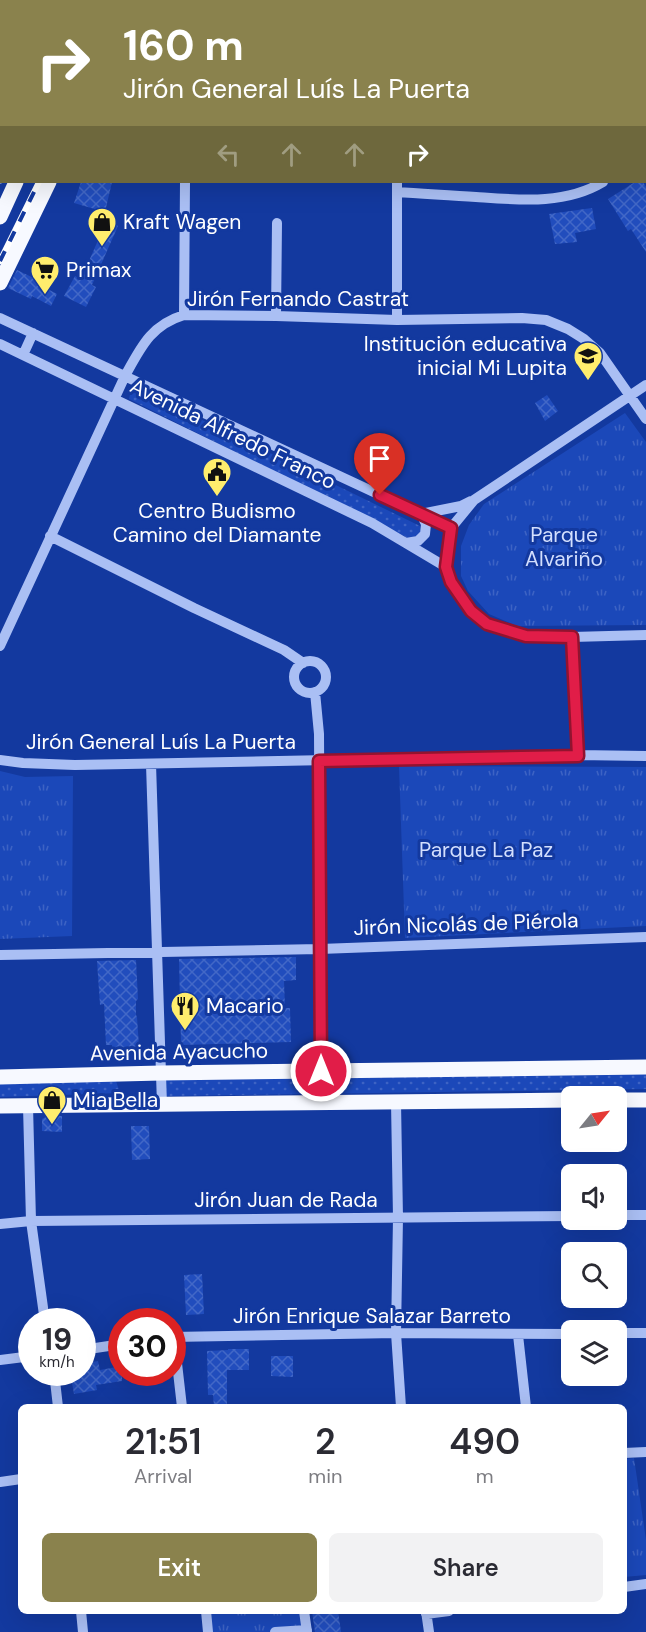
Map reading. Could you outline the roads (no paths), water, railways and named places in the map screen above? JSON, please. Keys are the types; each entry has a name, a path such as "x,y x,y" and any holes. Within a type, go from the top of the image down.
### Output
{"main road":[{"path":"0,217 16,183"},
{"path":"0,283 49,183"},
{"name":"Avenida Ayacucho","path":"0,1077 646,1067"},
{"path":"0,1106 561,1100"},
{"path":"627,1100 646,1100"}],"street":[{"path":"184,315 185,183"},
{"path":"397,320 397,187 526,200 551,199 582,192 601,183"},
{"path":"276,316 278,223"},
{"name":"Jirón Fernando Castrat","path":"0,646 125,376 137,354 154,331 171,319 184,315 397,320 522,318 546,320 568,329 600,353 646,419"},
{"name":"Avenida Alfredo Franco","path":"0,318 451,528"},
{"path":"22,355 33,333"},
{"name":"Avenida Alfredo Franco","path":"0,344 362,517 446,567"},
{"path":"406,543 418,541 425,534 426,524 421,514 461,506 474,500 646,385"},
{"path":"474,500 451,528 446,567 451,582 460,597 471,611 487,624 526,636 646,635"},
{"path":"50,536 284,650 303,663"},
{"path":"572,637 578,756"},
{"path":"313,661 325,670 324,686 315,692 305,692 297,685 294,675 303,663 313,661"},
{"path":"315,692 319,734 321,1071"},
{"name":"Jirón General Luís La Puerta","path":"0,760 23,764 65,765 646,756"},
{"path":"151,764 162,1105"},
{"name":"Jirón Nicolás de Piérola","path":"0,955 320,949 646,937"},
{"path":"396,1102 398,1218 396,1333 401,1404"},
{"path":"28,1106 32,1221 43,1308"},
{"path":"627,1215 646,1215"},
{"name":"Jirón Juan de Rada","path":"0,1224 32,1221 561,1216"},
{"name":"Jirón Enrique Salazar Barreto","path":"186,1337 396,1333 561,1334"},
{"path":"627,1333 646,1333"},
{"path":"518,1335 526,1404"},
{"path":"0,1360 18,1358"},
{"path":"56,1386 58,1404"},
{"path":"179,1386 182,1404"},
{"path":"627,1453 646,1452"},
{"path":"0,1482 18,1479"},
{"path":"627,1587 646,1584"},
{"path":"81,1614 83,1632"},
{"path":"206,1614 208,1632"},
{"path":"275,1632 307,1631 304,1614"},
{"path":"426,1614 429,1632"}],"railway":[{"path":"0,261 39,183"}],"place":[{"name":"Kraft Wagen","path":"102,248"},
{"name":"Primax","path":"45,296"},
{"name":"Institución educativa inicial Mi Lupita","path":"588,382"},
{"name":"Centro Budismo Camino del Diamante","path":"217,498"},
{"name":"Macario","path":"185,1032"},
{"name":"Mia Bella","path":"52,1126"}],"park label":[{"name":"Parque Alvariño","path":"564,547"},
{"name":"Parque La Paz","path":"486,850"}]}
